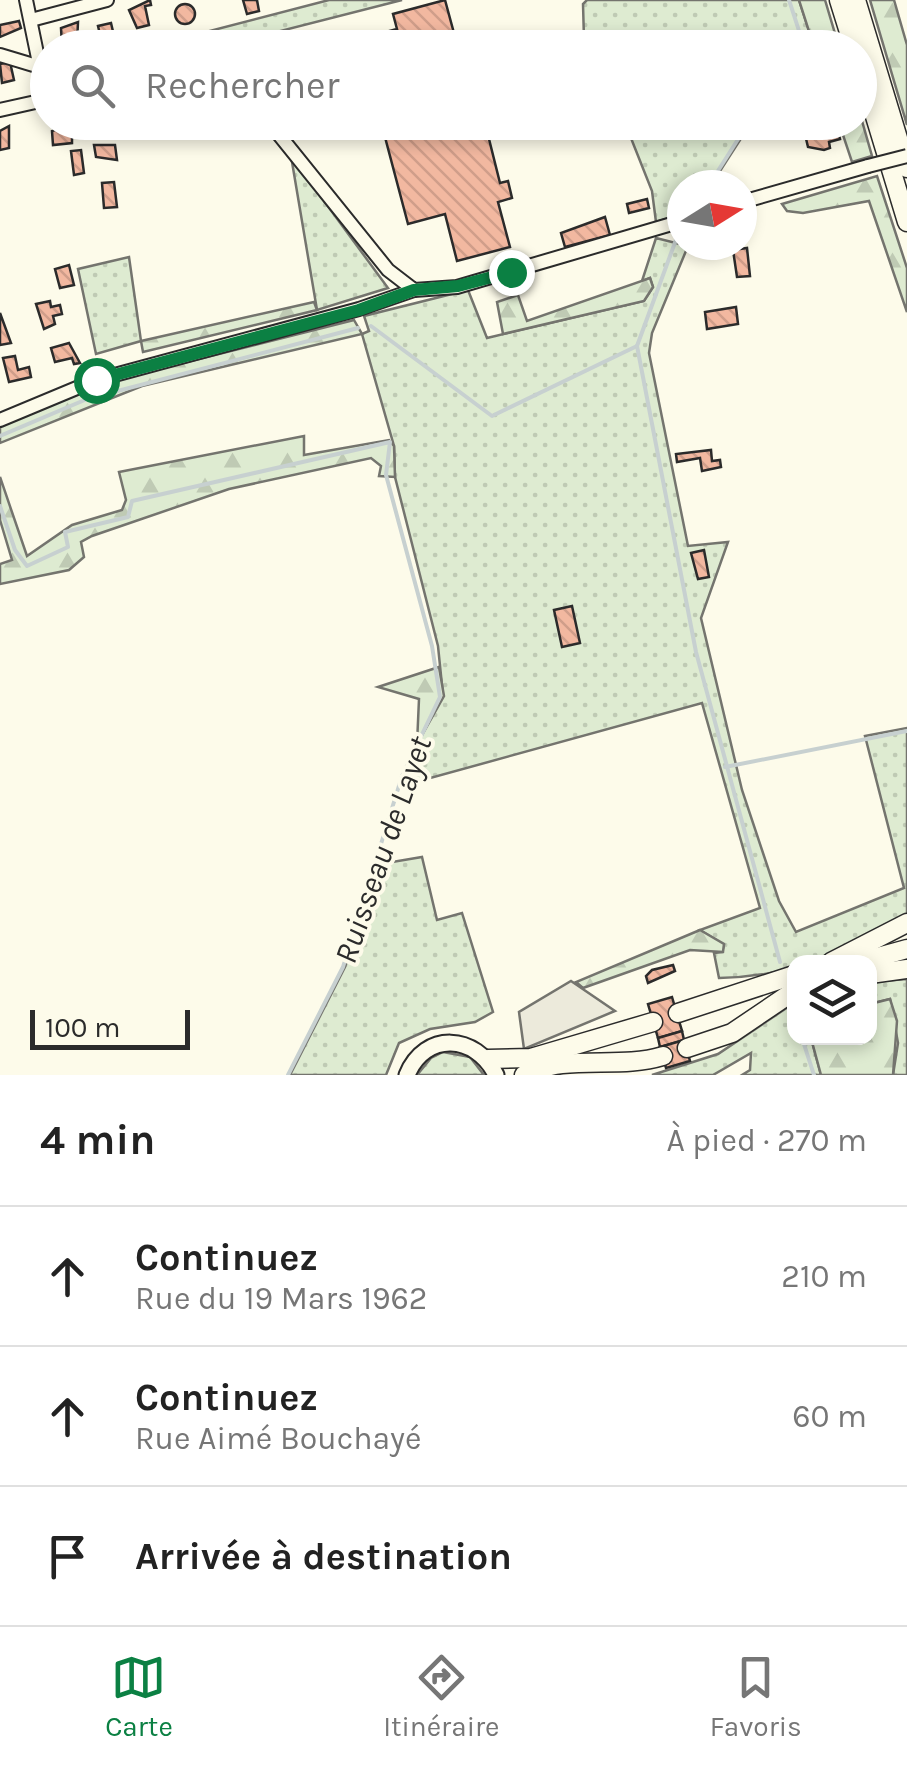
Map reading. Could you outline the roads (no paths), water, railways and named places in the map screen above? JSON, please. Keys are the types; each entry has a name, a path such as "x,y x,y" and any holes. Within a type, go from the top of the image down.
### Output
{"highway":[{"path":"839,0 848,30"},
{"path":"856,0 865,30"},
{"path":"877,69 907,168"},
{"path":"877,123 907,222"},
{"path":"845,955 907,923"},
{"path":"877,957 907,949"},
{"path":"877,973 907,969"},
{"path":"678,1013 787,978"},
{"path":"687,1048 732,1033 787,996"},
{"path":"492,1067 653,1022"},
{"path":"524,1075 565,1062 633,1065 663,1056"}],"main road":[{"path":"407,1075 414,1060 430,1046 450,1041 474,1048 492,1067"}],"street":[{"path":"26,0 33,30"},
{"path":"31,20 107,0"},
{"path":"16,58 30,52"},
{"path":"0,55 30,63"},
{"path":"0,110 30,103"},
{"path":"282,140 388,270 414,290"},
{"path":"757,198 907,156"},
{"path":"0,420 96,380 359,310 414,290 458,286 667,224"}],"waterway":[{"name":"Ruisseau de Layet","path":"789,0 799,30"},
{"name":"Ruisseau de Layet","path":"719,170 738,140"},
{"name":"Ruisseau de Layet","path":"637,346 669,260"},
{"path":"371,326 492,416 637,346"},
{"path":"0,436 87,399 358,328"},
{"path":"637,346 696,652 780,962"},
{"name":"Ruisseau de Layet","path":"0,506 15,550 27,566 68,547 65,532 128,517 132,501 390,442 386,475 432,646 440,697 402,776 343,967 288,1075"},
{"path":"725,767 907,731"},
{"path":"804,1045 814,1075"}]}
